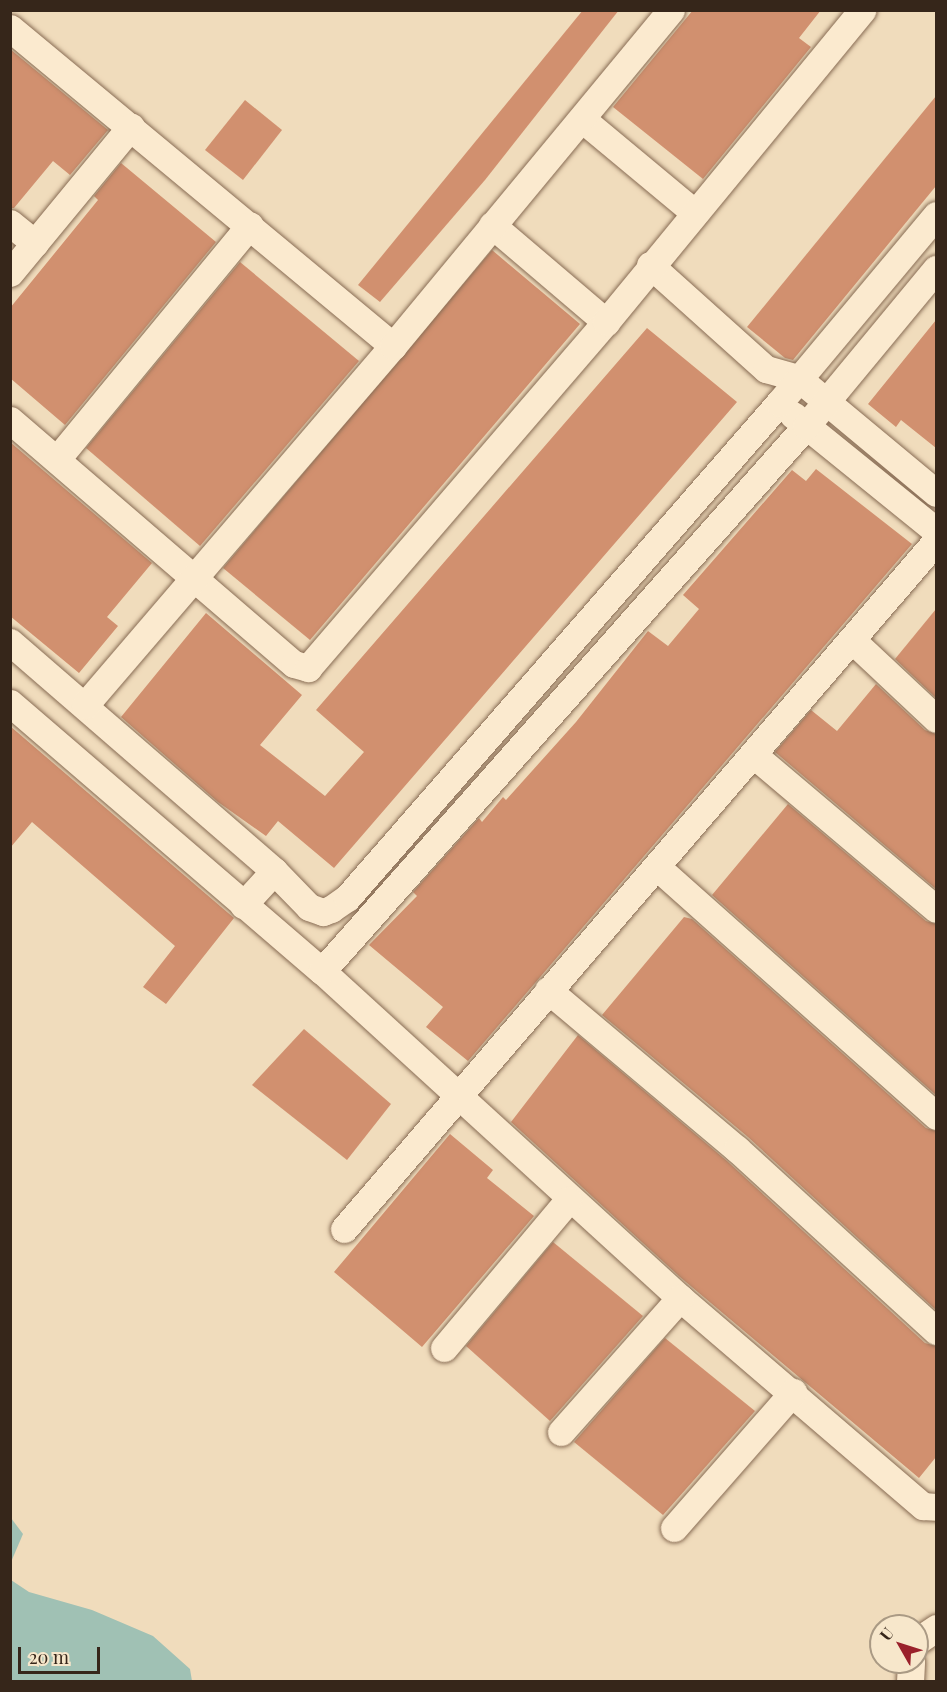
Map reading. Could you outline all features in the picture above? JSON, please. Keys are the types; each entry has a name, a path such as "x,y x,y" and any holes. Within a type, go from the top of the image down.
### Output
{"street":[{"path":"85,705 393,346 671,10"},
{"path":"10,420 195,576 294,664 308,668 606,322 862,10"},
{"path":"10,28 393,346"},
{"path":"582,119 695,213"},
{"path":"10,273 130,126"},
{"path":"10,642 274,871 309,907 323,912 347,898 779,403 936,215"},
{"path":"10,223 35,243"},
{"path":"57,459 250,225"},
{"path":"492,225 606,322"},
{"path":"650,266 765,369 779,403 936,531"},
{"path":"322,971 806,426 824,401 936,268"},
{"path":"765,369 798,378 936,493"},
{"path":"344,1229 460,1097 548,990 755,756 936,541"},
{"path":"852,640 936,719"},
{"path":"10,703 322,971 460,1097 568,1200 680,1298 793,1392 923,1506 936,1507"},
{"path":"755,756 936,909"},
{"path":"402,835 425,855"},
{"path":"657,867 936,1116"},
{"path":"243,905 274,871"},
{"path":"548,990 737,1149 936,1331"},
{"path":"444,1348 568,1200"},
{"path":"561,1432 680,1298"},
{"path":"674,1528 793,1392"}],"shaded area":[{"path":"11,1518 23,1534 11,1562"},
{"path":"11,1580 29,1592 92,1610 153,1636 190,1669 192,1681 11,1681"}],"building":[{"path":"583,10 619,10 485,180 380,302 358,285"},
{"path":"693,10 821,10 799,38 811,47 703,179 613,107"},
{"path":"10,49 108,130 70,175 53,161 14,208 10,208"},
{"path":"936,96 936,186 793,360 785,358 747,327"},
{"path":"245,100 282,130 243,180 205,150"},
{"path":"121,163 216,242 65,425 10,378 10,308 98,200 94,196"},
{"path":"492,250 580,324 310,640 223,568"},
{"path":"240,262 359,361 200,546 86,448"},
{"path":"936,320 936,448 901,420 896,427 868,404"},
{"path":"647,328 737,402 334,868 278,821 266,836 218,802 121,717 206,613 302,695 260,745 325,796 364,752 316,710"},
{"path":"10,442 152,563 107,617 118,626 79,673 10,616"},
{"path":"816,469 912,544 468,1061 426,1027 443,1007 369,945 417,896 413,892 479,818 482,822 503,797 506,800 576,722 648,631 668,646 699,609 683,595 792,470 806,481"},
{"path":"936,609 936,698 895,659"},
{"path":"876,684 925,730 936,734 936,889 775,752 811,710 837,731"},
{"path":"10,726 234,918 166,1004 143,987 175,946 32,822 10,848"},
{"path":"788,804 926,921 936,924 936,1095 712,895"},
{"path":"684,917 692,919 926,1128 936,1131 936,1310 748,1137 602,1015"},
{"path":"304,1029 391,1104 347,1160 252,1085"},
{"path":"578,1035 727,1161 925,1343 936,1346 936,1457 919,1478 680,1277 511,1122"},
{"path":"450,1134 493,1170 487,1178 534,1216 422,1347 334,1272"},
{"path":"553,1242 643,1316 550,1421 466,1346"},
{"path":"665,1338 755,1411 663,1515 574,1442"}]}
